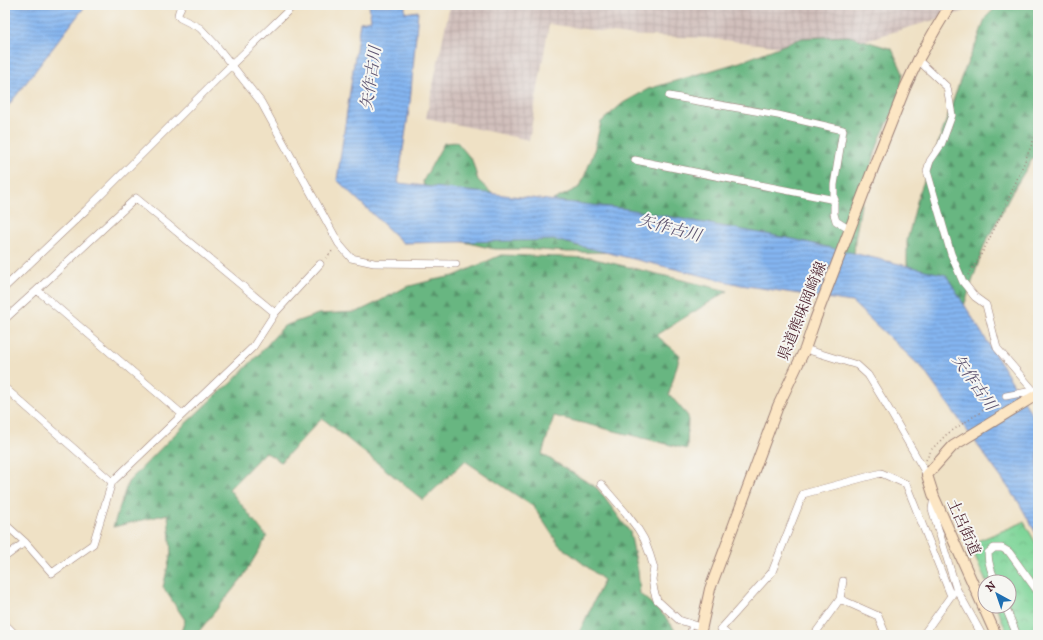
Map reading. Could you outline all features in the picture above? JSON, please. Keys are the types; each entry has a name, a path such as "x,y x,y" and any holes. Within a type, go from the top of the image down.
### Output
{"main road":[{"name":"県道熊味岡崎線","path":"697,629 710,589 778,406 805,349 905,88 918,60 950,5"},
{"path":"925,471 953,446 1036,393"},
{"name":"土呂街道","path":"925,471 934,497 996,635"}],"street":[{"path":"182,5 178,11 180,18 200,28 215,44 261,102 338,244 351,258 374,263 456,264"},
{"path":"5,287 86,210 231,65 294,5"},
{"path":"918,60 947,87 952,115 941,145 930,161 927,171 950,254 963,282 975,297 986,305 997,348 1036,393"},
{"path":"669,96 778,115 843,130 834,185 834,214 836,221 850,230"},
{"path":"635,160 835,200"},
{"path":"5,319 136,198 275,313"},
{"path":"5,524 25,542 52,573 93,544 112,482 253,347 275,313 320,264"},
{"path":"37,290 182,414"},
{"path":"805,349 857,365 868,374 925,471"},
{"path":"5,388 112,482"},
{"path":"1006,396 1027,392 1036,393"},
{"path":"728,635 721,629 772,572 803,494 881,473 906,484 951,596"},
{"path":"601,484 626,513 644,539 654,568 652,580 654,591 658,600 679,620 697,629"},
{"path":"934,497 932,509 956,588 982,635"},
{"path":"5,557 25,542"},
{"path":"993,574 988,559 988,553 994,548 1002,548 1009,552 1038,592"},
{"path":"814,635 840,599 843,581"},
{"path":"923,635 956,588"},
{"path":"840,599 878,616 886,635"},
{"path":"1008,614 1017,635"},
{"path":"5,624 16,635"}],"lane":[{"path":"689,635 697,629"}],"path":[{"path":"963,282 975,265 993,232 1026,161 1038,129"},
{"path":"320,264 338,244"},
{"path":"925,471 932,449 947,434 1006,396"}],"shaded area":[{"path":"450,5 985,5 825,52 706,38 627,35 549,24 529,140 426,118"}],"green space":[{"path":"998,5 1038,5 1038,150 1014,189 984,246 964,306 907,275 907,241 919,194 961,78 986,17"},
{"path":"849,36 892,49 903,73 900,99 880,138 863,193 855,240 853,269 656,253 494,249 460,241 426,208 423,181 444,143 457,142 472,160 478,180 506,207 543,205 580,187 593,155 601,122 623,103 648,89 740,62 802,38"},
{"path":"501,255 591,258 728,291 656,335 680,355 669,394 688,416 687,449 554,416 542,454 597,488 630,532 638,571 640,594 666,618 677,635 578,635 604,580 559,545 534,507 465,461 423,500 322,418 281,462 265,452 229,489 267,537 243,577 196,635 180,635 185,620 163,587 171,553 168,514 113,527 128,482 181,428 230,384 284,326 318,314 357,312 406,287 454,276"},
{"path":"1024,522 1038,547 1038,635 1008,635 999,614 1017,614 1017,574 983,574 970,544"}],"water":[{"path":"5,5 86,5 5,110"},
{"name":"矢作古川","path":"369,5 405,5 405,13 418,11 410,103 398,183 627,209 793,239 946,275 1038,424 1038,537 1018,501 922,368 852,302 741,285 555,240 403,243 337,180 360,22 371,20"}]}
